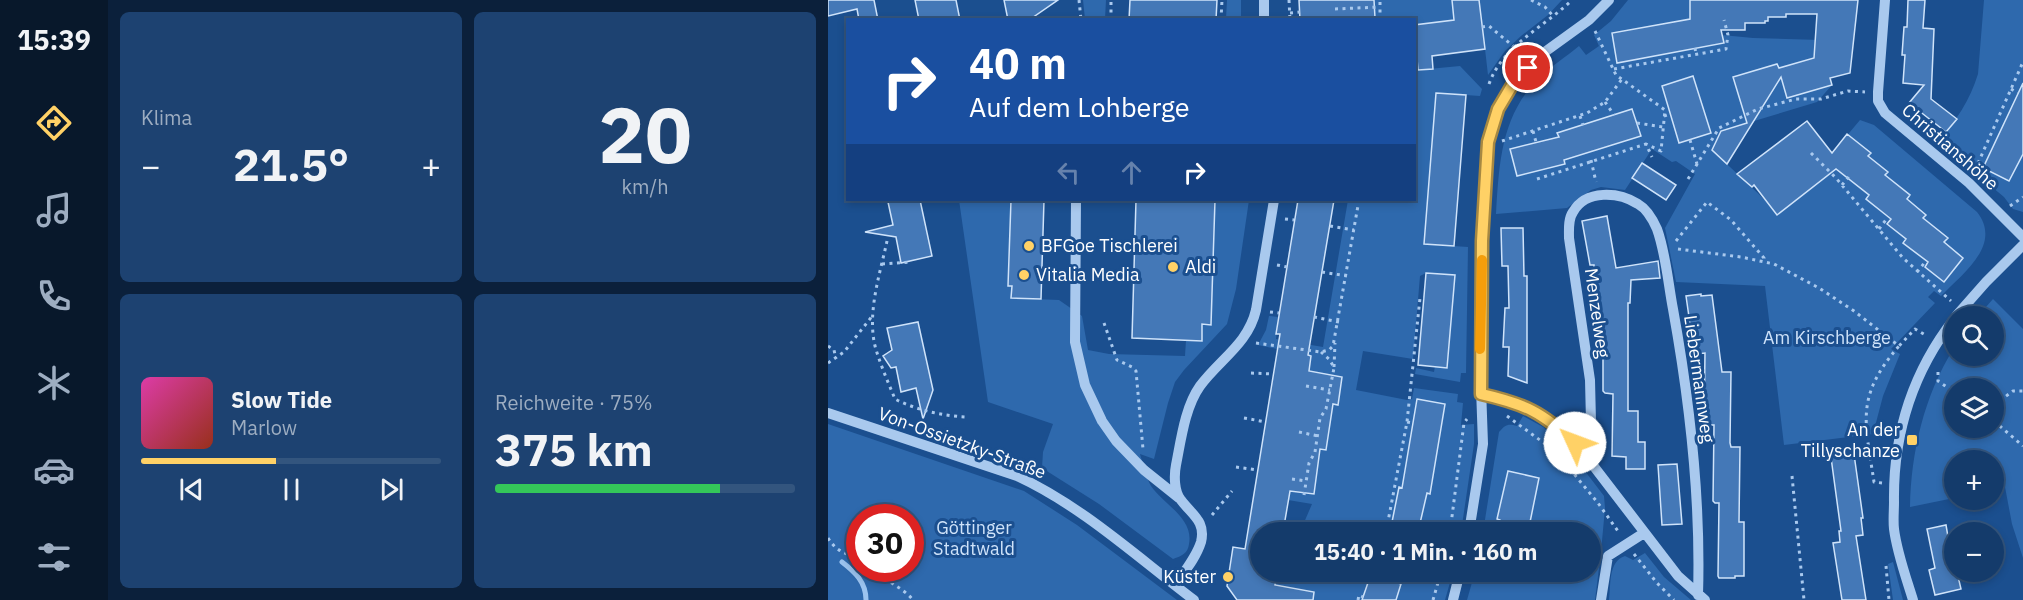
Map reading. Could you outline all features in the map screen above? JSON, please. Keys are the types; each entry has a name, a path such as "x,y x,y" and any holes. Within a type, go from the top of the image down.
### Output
{"street":[{"path":"1264,0 1264,18"},
{"path":"1471,522 1483,444 1482,241 1488,142 1498,109 1514,82 1542,54 1590,20 1609,0"},
{"name":"Christianshöhe","path":"1885,0 1878,92 1881,107 1885,113 1969,183 2023,237"},
{"name":"Menzelweg","path":"1592,464 1590,380 1569,238 1570,222 1573,211 1584,201 1599,195 1611,195"},
{"name":"Liebermannweg","path":"1611,195 1627,198 1640,205 1652,218 1661,247 1688,409 1702,597"},
{"path":"1076,201 1074,342 1089,394 1102,421 1130,457 1194,513 1201,524 1202,532 1198,548 1174,585"},
{"path":"1179,499 1175,472 1190,405 1200,386 1241,342 1252,324 1274,201"},
{"path":"1965,306 2023,245"},
{"path":"1913,600 1900,559 1894,529 1894,483 1897,454 1905,413 1922,368 1944,332"},
{"path":"1481,394 1514,402 1556,424 1592,464 1678,576 1702,597"},
{"name":"Von-Ossietzky-Straße","path":"828,413 1017,476 1040,487 1072,507 1194,600"},
{"path":"1601,600 1608,556 1644,533"},
{"path":"1453,600 1458,582"}],"path":[{"path":"1079,0 1081,18"},
{"path":"1111,0 1111,18"},
{"path":"1221,18 1222,0"},
{"path":"1289,0 1290,18"},
{"path":"1380,0 1380,18"},
{"path":"1532,0 1545,7 1553,16"},
{"path":"1488,84 1514,46 1572,0"},
{"path":"1335,9 1380,7"},
{"path":"1290,13 1300,12"},
{"path":"1537,178 1569,170 1591,160 1646,144 1661,151 1665,110 1622,79 1614,69 1590,20"},
{"path":"1614,69 1726,49 1728,35 1724,20"},
{"path":"1482,27 1489,26 1514,46"},
{"path":"1695,48 1696,54"},
{"path":"1644,58 1645,63"},
{"path":"1974,172 2023,62"},
{"path":"1488,142 1508,140 1587,113 1605,102 1622,79"},
{"path":"2011,89 2018,93"},
{"path":"1688,179 1719,128 1758,109 1796,99 1821,99 1848,91"},
{"path":"1605,102 1614,115"},
{"path":"1664,116 1670,114"},
{"path":"1580,116 1583,125"},
{"path":"1636,123 1663,127"},
{"path":"1533,131 1536,142"},
{"path":"1690,140 1697,165"},
{"path":"1988,140 1995,144"},
{"path":"1646,144 1652,157"},
{"path":"1811,153 1949,306"},
{"path":"1591,160 1597,186"},
{"path":"1842,185 1851,174"},
{"path":"1304,495 1309,463 1315,452 1320,418 1326,409 1330,390 1335,341 1359,201"},
{"path":"1763,261 1764,258 1731,220 1707,202 1669,249 1774,264 1820,288 1899,346"},
{"path":"1879,229 1888,217"},
{"path":"1330,226 1354,230"},
{"path":"887,241 874,314 875,345 895,399 904,404 949,417 967,417"},
{"path":"1917,272 1926,261"},
{"path":"882,264 910,262"},
{"path":"1322,272 1347,276"},
{"path":"1389,522 1407,422 1418,343 1420,298 1424,298"},
{"path":"828,363 844,352 874,314"},
{"path":"1314,317 1339,321"},
{"path":"1104,323 1117,360 1136,371 1143,450 1154,478"},
{"path":"1894,483 1874,483 1865,413 1874,380 1883,365 1915,329 1937,341"},
{"path":"1260,343 1321,352 1329,350 1335,341"},
{"path":"828,346 834,350 836,359"},
{"path":"1321,352 1330,360 1334,368"},
{"path":"1938,371 1938,381 1944,385"},
{"path":"1251,373 1273,374"},
{"path":"1306,386 1330,390"},
{"path":"2004,398 2013,392 2023,391"},
{"path":"1451,522 1464,423 1481,394"},
{"path":"1508,416 1555,451 1598,503 1644,568 1674,600"},
{"path":"1244,418 1266,422"},
{"path":"1407,422 1413,423"},
{"path":"2004,430 2023,446"},
{"path":"1299,432 1318,436"},
{"path":"1236,466 1258,470"},
{"path":"1400,466 1406,467"},
{"path":"1792,476 1804,600"},
{"path":"1292,479 1306,481"},
{"path":"1201,524 1233,491"},
{"path":"828,537 835,548 846,554"},
{"path":"891,582 908,593 913,600"},
{"path":"1433,600 1438,582"},
{"path":"1358,600 1359,595 1363,597"}],"green space":[{"path":"1083,0 1106,0 1105,18 1085,18"},
{"path":"1227,0 1241,0 1241,18 1226,18"},
{"path":"1345,0 1562,0 1548,15 1505,51 1488,75 1485,49 1454,53 1416,26 1416,18 1346,18"},
{"name":"Am Kirschberge","path":"1628,0 1695,0 1718,13 1722,35 1820,40 1832,85 1817,102 1721,131 1712,150 1765,200 1777,215 1821,181 1829,157 1860,120 1874,125 1977,212 1984,224 1983,247 1977,258 1941,296 1934,291 1928,297 1935,303 1891,349 1900,354 1883,396 1873,434 1784,445 1765,286 1676,282 1665,228 1695,174 1676,161 1672,162 1652,149 1625,190 1601,187 1591,190 1567,208 1496,214 1504,141 1509,124 1526,92 1548,69 1579,46 1586,55 1599,46 1594,35 1611,21"},
{"path":"1984,0 2023,0 2023,212 2013,209 2004,197 1938,142 1962,110 1978,74"},
{"path":"1416,49 1418,70 1460,66 1482,89 1480,96 1436,93 1425,244 1468,247 1466,373 1461,373 1460,382 1415,374 1416,368 1434,372 1435,366 1447,367 1455,276 1426,273 1420,276 1413,359 1363,351 1356,390 1407,400 1412,399 1414,388 1458,394 1457,402 1463,403 1461,425 1474,424 1474,444 1462,522 1304,522 1312,504 1288,500 1311,356 1258,345 1266,330 1269,316 1278,317 1276,339 1323,347 1348,201 1416,201"},
{"path":"959,201 1011,201 1008,286 1012,286 1011,298 1059,300 1082,316 1088,350 1109,354 1185,356 1186,340 1202,341 1202,324 1211,324 1215,201 1249,201 1236,289 1227,324 1175,382 1154,459 1140,454 1151,486 1187,526 1189,544 1186,552 1173,559 1099,504 1042,468 1043,452 1053,424 988,402"},
{"path":"1993,299 2000,306 1987,306"},
{"path":"2004,310 2023,329 2023,558 2012,524 2004,487 2004,450 1944,450 1944,500 1910,507 1916,445 1935,385 1944,366 2004,366"},
{"path":"1523,416 1543,427 1561,442 1604,496 1601,552 1601,522 1485,522 1499,432 1507,425 1517,426"},
{"name":"Göttinger Stadtwald","path":"828,424 1024,491 1077,525 1177,600 828,600"},
{"path":"1645,553 1664,577 1691,600 1609,600 1611,574 1616,563 1625,556 1633,560"},
{"path":"1893,562 1903,600 1893,600 1888,564"},
{"path":"1276,582 1450,582 1445,600 1305,600 1275,585"},
{"path":"1472,582 1597,582 1595,600 1467,600"}],"building":[{"path":"828,0 874,0 878,18 859,18 857,9 828,16"},
{"path":"915,0 956,0 960,18 919,18"},
{"path":"1004,0 1058,0 1032,18 1008,18"},
{"path":"1130,0 1217,0 1216,18 1129,18"},
{"path":"1299,0 1374,0 1375,18 1300,18"},
{"path":"1452,0 1479,0 1485,49 1432,56 1433,69 1418,70 1416,25 1454,20"},
{"path":"1690,0 1858,0 1850,73 1830,78 1832,85 1787,98 1781,77 1727,164 1712,150 1721,131 1747,123 1733,77 1777,64 1779,68 1814,58 1817,14 1786,14 1786,17 1768,17 1765,23 1745,23 1745,30 1721,30 1724,43 1617,63 1612,33 1690,19"},
{"path":"1908,0 1925,0 1923,28 1934,29 1931,99 1957,119 1946,132 1909,103 1924,85 1903,83 1905,55 1902,55 1904,27 1907,27"},
{"path":"1693,76 1711,133 1679,143 1662,86"},
{"path":"2023,83 2023,154 2009,181 1983,168"},
{"path":"1436,93 1466,95 1454,246 1424,244"},
{"path":"1632,109 1641,136 1564,160 1565,164 1517,176 1510,149 1559,137 1557,133"},
{"path":"1807,121 1832,153 1847,134 1871,153 1868,156 1888,172 1885,175 1910,195 1907,199 1926,215 1923,218 1948,238 1944,242 1963,258 1944,282 1925,267 1928,262 1903,243 1906,239 1887,224 1891,219 1866,199 1869,195 1836,169 1777,215 1754,185 1752,187 1737,174"},
{"path":"1642,163 1676,185 1666,200 1632,178"},
{"path":"920,201 932,256 901,263 896,237 865,232 893,225 888,202"},
{"path":"1011,201 1044,201 1041,299 1011,298 1012,286 1008,286"},
{"name":"Aldi","path":"1136,201 1215,201 1211,325 1202,324 1202,341 1132,338"},
{"path":"1298,201 1334,201 1308,355 1311,356 1309,371 1342,377 1338,405 1333,404 1326,450 1320,449 1314,494 1290,491 1285,522 1250,522 1250,582 1275,582 1275,585 1314,592 1313,600 1237,600 1227,586 1233,547 1245,549 1280,334 1276,334"},
{"path":"1607,216 1616,268 1658,261 1660,278 1631,280 1630,303 1628,303 1628,411 1638,411 1638,442 1645,442 1645,469 1626,469 1626,457 1612,456 1613,394 1603,391 1603,329 1595,329 1593,325 1594,265 1590,265 1582,221"},
{"path":"1501,228 1523,228 1524,276 1527,276 1527,383 1508,376 1509,347 1503,347 1505,308 1509,308 1508,266 1502,266"},
{"path":"1426,273 1455,275 1447,368 1418,365"},
{"path":"1701,294 1701,296 1712,295 1722,372 1731,372 1730,443 1731,447 1740,447 1739,522 1744,522 1744,576 1735,576 1735,578 1719,578 1718,576 1719,503 1713,501 1714,425 1704,425 1705,353 1696,354 1694,352 1686,296"},
{"path":"918,322 933,390 923,419 916,388 901,392 896,367 891,368 883,356 892,350 887,328"},
{"path":"1417,399 1445,404 1430,494 1427,493 1420,522 1392,522 1399,487 1402,488"},
{"path":"1853,447 1863,518 1861,518 1863,535 1856,536 1866,600 1842,600 1833,543 1840,542 1839,531 1841,531 1830,450"},
{"path":"1677,464 1682,524 1662,525 1658,465"},
{"path":"1508,471 1539,478 1530,522 1500,522 1497,519"},
{"path":"1944,525 1944,582 1959,582 1961,589 1935,595 1929,570 1935,568 1927,529"},
{"path":"1368,582 1401,584 1396,600 1362,600"}],"waterway":[{"path":"842,562 859,578 866,594 866,600"}],"slow traffic":[{"path":"1480,349 1482,260"}],"place":[{"name":"BFGoe Tischlerei","path":"1029,246"},
{"name":"Aldi","path":"1173,267"},
{"name":"Vitalia Media","path":"1024,275"},
{"name":"An der Tillyschanze","path":"1912,440"},
{"name":"Küster","path":"1228,577"}],"route":[{"path":"1528,68 1514,82 1504,97 1488,142 1482,241 1481,394 1514,402 1533,410 1556,424 1575,443"}]}
